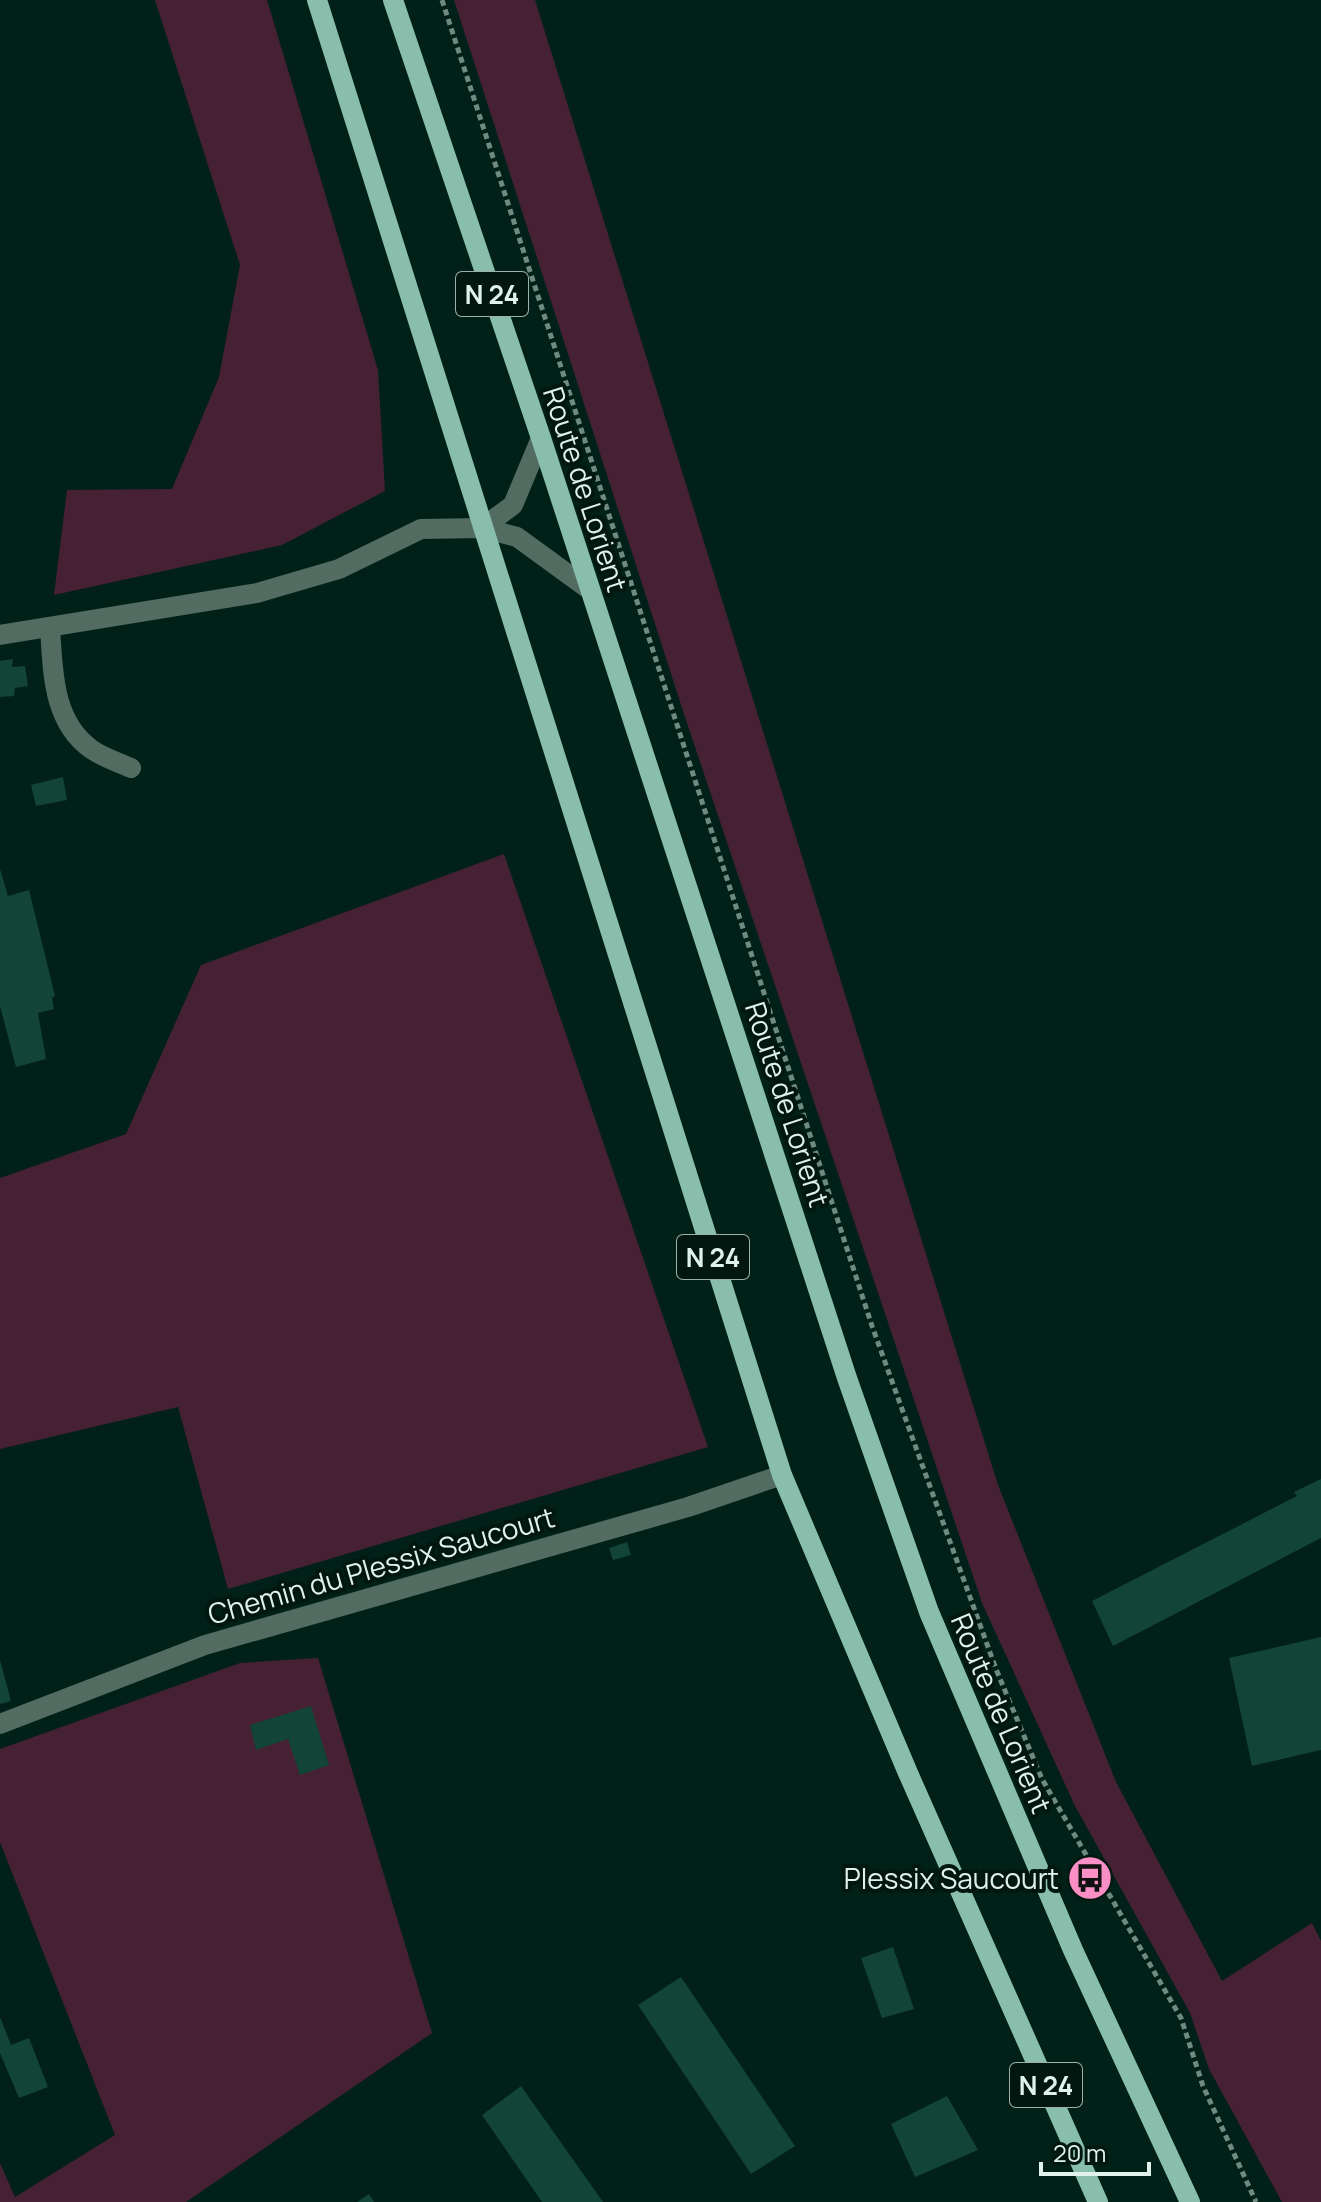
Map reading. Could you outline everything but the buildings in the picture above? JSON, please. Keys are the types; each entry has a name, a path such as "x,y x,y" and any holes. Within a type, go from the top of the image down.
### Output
{"main road":[{"name":"N 24","path":"317,0 782,1475 908,1773 1098,2202"},
{"name":"Route de Lorient","path":"393,0 541,438 587,588 847,1378 929,1612 1067,1936 1190,2202"}],"street":[{"path":"482,528 513,505 541,438"},
{"path":"0,635 257,593 339,569 421,529 482,528 517,537 587,588"},
{"path":"50,628 57,697 63,715 90,748 131,768"},
{"name":"Chemin du Plessix Saucourt","path":"0,1724 205,1645 688,1507 782,1475"}],"path":[{"path":"442,0 872,1326 996,1669 1042,1779 1181,2018 1203,2086 1256,2202"}],"shaded area":[{"path":"155,0 267,0 378,370 385,491 282,545 54,595 67,490 172,489 219,377 240,265"},
{"path":"454,0 535,0 998,1485 1116,1782 1222,1981 1312,1923 1321,1941 1321,2202 1282,2202 1209,2069 1190,2013 1075,1806 982,1603 683,711"},
{"path":"504,854 708,1447 228,1589 178,1407 0,1449 0,1178 126,1134 201,965"},
{"path":"318,1658 432,2033 186,2202 0,2202 0,2163 15,2197 115,2135 0,1842 0,1749 240,1663"}],"place":[{"name":"Plessix Saucourt","path":"1090,1878"}]}
